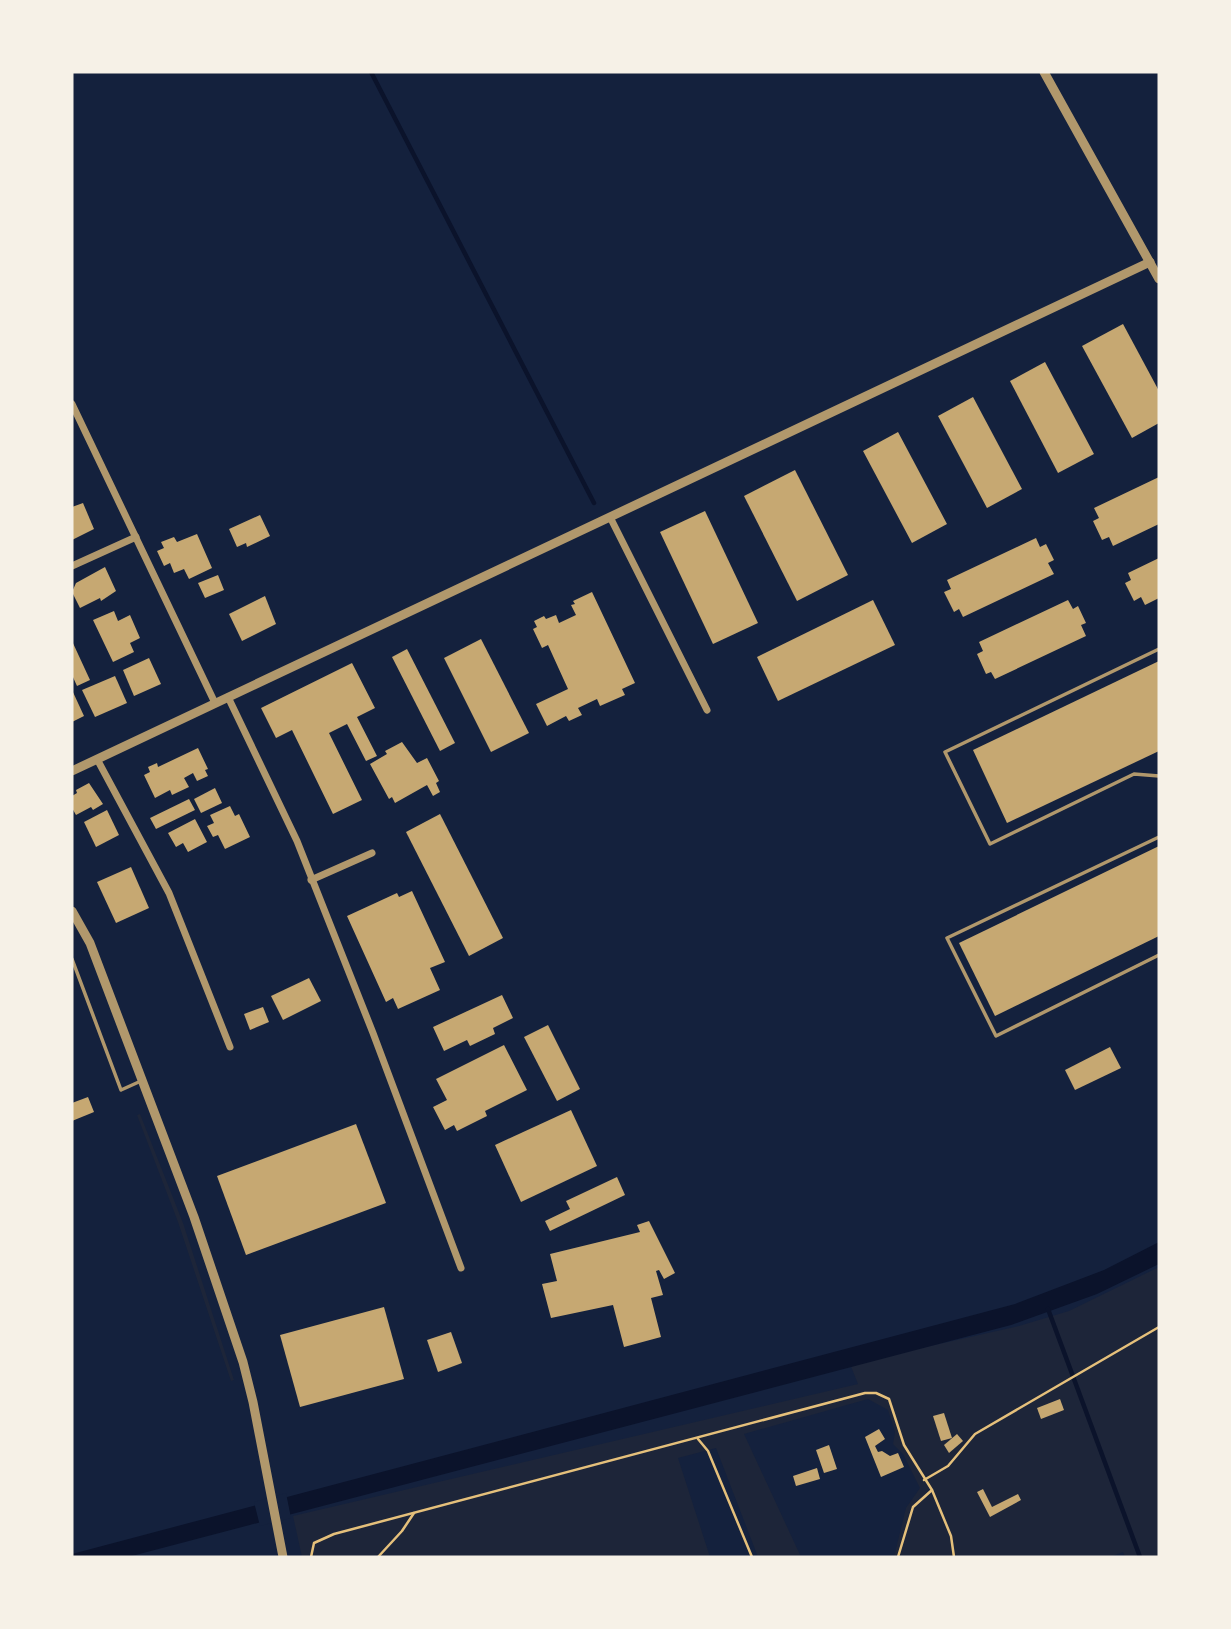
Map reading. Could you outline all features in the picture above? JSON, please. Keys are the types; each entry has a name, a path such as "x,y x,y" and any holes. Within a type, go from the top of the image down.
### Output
{"street":[{"path":"1044,72 1159,279"},
{"path":"72,771 1150,262"},
{"path":"72,404 215,703"},
{"path":"610,517 707,710"},
{"path":"72,566 136,537"},
{"path":"228,697 297,841 373,1032 461,1268"},
{"path":"97,759 169,892 230,1048"},
{"path":"311,880 372,853"},
{"path":"72,911 90,943 194,1217 243,1362 283,1557"}],"lane":[{"path":"1159,649 945,752 990,844 1134,774 1159,776"},
{"path":"1159,837 947,938 996,1036 1159,955"},
{"path":"72,959 121,1090 141,1081"}],"path":[{"path":"924,1480 948,1466 975,1434 1159,1327"},
{"path":"311,1557 314,1544 320,1538 864,1393 876,1393 889,1399 904,1445 932,1490 951,1536 954,1557"},
{"path":"698,1439 708,1451 752,1557"},
{"path":"898,1557 913,1507 932,1490"},
{"path":"379,1557 414,1513"}],"shaded area":[{"path":"140,1114 183,1223 234,1380 231,1381 178,1222 137,1115"},
{"path":"1159,1242 1159,1264 1097,1294 1011,1325 128,1557 72,1557 72,1554 1015,1304 1104,1270"},
{"path":"1159,1267 1159,1557 1125,1557 1123,1552 1110,1557 894,1557 906,1508 920,1488 903,1454 893,1444 895,1432 888,1410 868,1399 744,1434 801,1557 758,1557 716,1448 678,1458 710,1557 302,1557 293,1516 858,1384 850,1364 1019,1326 1069,1311"}],"pier":[{"path":"286,1493 291,1518 260,1526 254,1502"}],"building":[{"path":"1123,324 1159,391 1159,423 1132,438 1082,346"},
{"path":"1045,362 1094,454 1058,473 1010,381"},
{"path":"973,397 1022,489 987,508 938,416"},
{"path":"898,432 947,524 912,543 863,451"},
{"path":"795,470 848,575 797,601 744,496"},
{"path":"1159,477 1159,524 1113,546 1109,537 1102,540 1093,521 1099,518 1094,508"},
{"path":"83,503 94,529 72,540 72,507"},
{"path":"705,511 758,623 713,644 660,532"},
{"path":"260,515 270,536 247,547 246,543 237,547 229,529"},
{"path":"197,534 212,568 189,579 184,569 174,573 170,563 164,566 157,551 164,548 161,542 174,537 177,542"},
{"path":"1036,538 1040,547 1046,544 1054,560 1048,563 1054,574 963,617 959,609 954,612 944,592 951,589 947,580"},
{"path":"1159,558 1159,598 1145,605 1141,597 1134,601 1125,583 1131,580 1128,573"},
{"path":"105,567 116,591 101,601 100,598 80,608 72,592 76,583"},
{"path":"218,575 224,590 205,598 198,583"},
{"path":"592,592 635,683 622,689 625,695 600,706 597,699 578,708 582,715 569,721 566,716 547,726 536,704 568,689 548,645 542,648 533,629 537,627 534,621 544,616 546,619 556,615 559,623 576,615 571,605 575,604 573,601"},
{"path":"265,596 276,624 242,641 229,614"},
{"path":"873,600 895,645 778,701 757,657"},
{"path":"1068,600 1073,609 1078,606 1086,623 1081,625 1086,636 995,679 991,672 986,674 977,654 983,651 979,642"},
{"path":"114,611 118,621 130,615 140,638 130,643 134,652 113,662 93,620"},
{"path":"481,639 529,733 491,752 444,658"},
{"path":"72,641 90,680 77,686 72,675"},
{"path":"407,649 455,743 440,751 392,657"},
{"path":"149,658 161,684 134,696 123,670"},
{"path":"1159,661 1159,751 1007,823 973,750"},
{"path":"352,663 375,708 357,717 377,756 366,761 347,724 329,733 362,800 333,814 292,730 276,738 261,708"},
{"path":"115,676 127,703 95,717 82,690"},
{"path":"72,690 84,716 72,722"},
{"path":"402,742 417,763 427,758 439,781 436,783 440,792 433,796 427,785 395,803 392,797 389,799 370,764 387,754 385,751"},
{"path":"198,748 208,769 205,770 208,776 197,781 193,773 184,778 189,787 172,795 170,790 155,798 144,775 150,772 148,767 157,763 158,767"},
{"path":"89,783 103,804 76,815 72,808 72,796 77,793 76,790"},
{"path":"215,788 222,803 201,813 194,799"},
{"path":"189,799 195,810 156,829 150,818"},
{"path":"230,806 235,816 239,814 250,837 225,849 218,835 213,837 207,826 214,823 210,815"},
{"path":"107,810 119,835 96,847 84,822"},
{"path":"440,814 503,938 469,956 406,832"},
{"path":"195,819 207,842 188,852 183,843 176,847 168,833"},
{"path":"1159,846 1159,936 995,1016 959,943"},
{"path":"131,867 149,908 116,923 97,882"},
{"path":"412,891 445,962 430,968 440,990 398,1009 393,998 386,1002 347,916 397,893 399,897"},
{"path":"309,978 321,1001 283,1020 271,996"},
{"path":"502,995 513,1018 493,1028 495,1034 470,1046 467,1040 444,1051 433,1027"},
{"path":"263,1007 269,1022 250,1030 244,1014"},
{"path":"548,1025 580,1089 557,1101 524,1037"},
{"path":"504,1045 527,1090 485,1111 487,1116 457,1131 454,1125 445,1130 433,1107 447,1100 436,1079"},
{"path":"1110,1047 1121,1068 1075,1090 1065,1070"},
{"path":"88,1097 94,1112 72,1121 72,1103"},
{"path":"571,1110 597,1166 521,1202 495,1145"},
{"path":"356,1124 386,1203 246,1255 217,1176"},
{"path":"617,1177 625,1195 550,1231 545,1221 570,1209 566,1201"},
{"path":"649,1221 675,1273 664,1279 659,1270 656,1271 663,1295 651,1298 661,1337 624,1347 613,1305 551,1318 542,1284 557,1281 550,1254 640,1232 637,1225"},
{"path":"384,1307 404,1379 300,1407 280,1335"},
{"path":"451,1332 462,1363 438,1372 427,1340"},
{"path":"1060,1399 1064,1410 1041,1419 1037,1408"},
{"path":"944,1413 952,1438 941,1441 933,1416"},
{"path":"879,1429 885,1439 875,1446 878,1452 882,1451 890,1456 898,1453 904,1467 881,1477 865,1437"},
{"path":"957,1434 963,1441 949,1453 944,1445"},
{"path":"829,1445 837,1469 824,1473 816,1450"},
{"path":"817,1468 820,1479 796,1486 793,1476"},
{"path":"983,1489 992,1507 1018,1494 1021,1500 990,1517 977,1492"}],"waterway":[{"path":"371,72 594,503"},
{"path":"1048,1309 1140,1557"}]}
